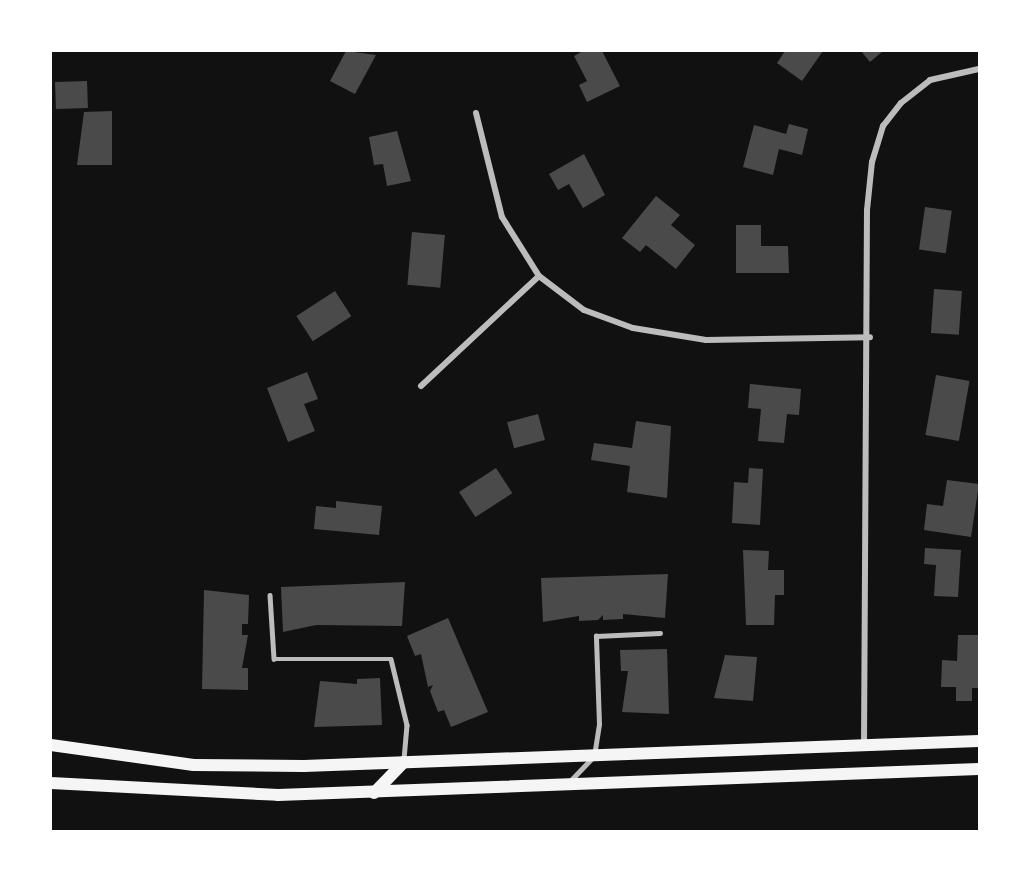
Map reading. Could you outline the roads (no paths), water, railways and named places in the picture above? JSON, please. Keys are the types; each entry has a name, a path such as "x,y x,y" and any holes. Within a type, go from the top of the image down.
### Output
{"main road":[{"path":"51,745 194,765 404,762 979,741"},
{"path":"374,792 404,762"},
{"path":"51,783 193,794 374,792 561,787 979,769"}],"street":[{"path":"864,747 870,338 867,210 872,162 883,126 901,103 930,80 979,69"},
{"path":"476,113 502,217 539,276 584,310 667,335 870,338"},
{"path":"421,386 539,276"}],"lane":[{"path":"270,595 274,659 391,659 407,725 404,762"},
{"path":"561,787 594,756 599,724 596,636 660,633"}]}
